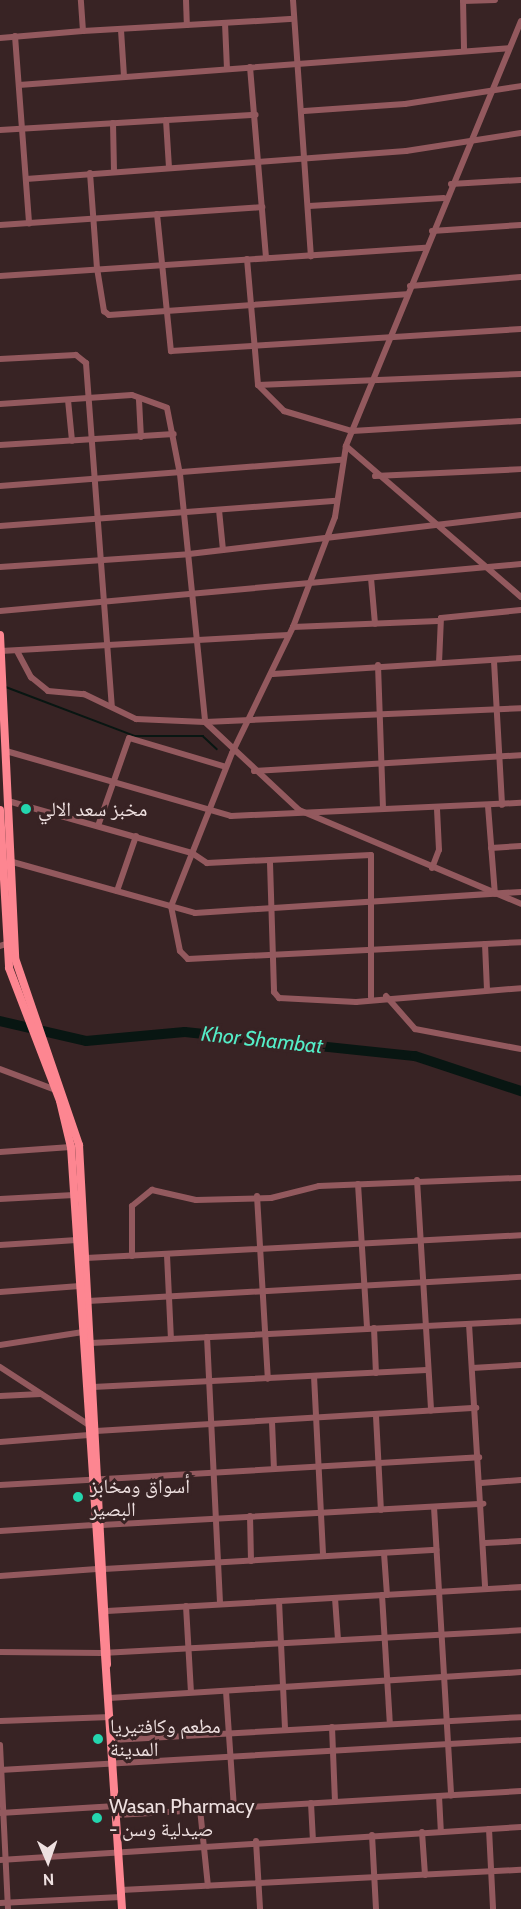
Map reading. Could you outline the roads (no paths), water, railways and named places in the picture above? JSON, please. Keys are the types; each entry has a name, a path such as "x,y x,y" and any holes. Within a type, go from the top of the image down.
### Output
{"main road":[{"path":"0,634 14,951 22,998"},
{"path":"0,810 3,945 76,1133 91,1343 95,1479 106,1653"},
{"path":"41,1045 56,1090 71,1148 88,1425 93,1433"},
{"path":"101,1569 107,1611 106,1665 110,1698 122,1909"}],"street":[{"path":"81,0 83,32"},
{"path":"186,0 187,26"},
{"path":"293,0 304,111 311,256"},
{"path":"464,49 463,1 495,0"},
{"path":"0,38 294,19"},
{"path":"521,21 518,35 509,48 444,198 346,446 341,460 336,501 311,582 273,674 232,753 171,906 180,951 188,959 276,957 521,942"},
{"path":"225,23 227,68"},
{"path":"121,30 123,76"},
{"path":"15,36 29,223"},
{"path":"19,85 464,49 509,48"},
{"path":"250,67 256,116 266,258"},
{"path":"304,111 405,104 521,86"},
{"path":"0,130 256,116"},
{"path":"166,120 169,168"},
{"path":"113,123 114,171"},
{"path":"26,179 406,151 470,139 521,134"},
{"path":"90,173 97,268 106,313 405,294"},
{"path":"450,184 521,180"},
{"path":"309,206 444,198"},
{"path":"0,225 262,207"},
{"path":"157,214 160,267 171,351 521,329"},
{"path":"432,231 521,225"},
{"path":"0,276 425,248"},
{"path":"247,259 258,385 284,411 352,431 521,421"},
{"path":"410,286 521,278"},
{"path":"0,359 76,356 86,363 103,561 112,706"},
{"path":"258,385 521,374"},
{"path":"0,404 132,395 139,400 164,405 174,434 180,474 205,722 232,753 299,810 432,868 485,894 521,904"},
{"path":"68,400 72,441"},
{"path":"139,400 141,437"},
{"path":"0,445 174,434"},
{"path":"346,446 375,476 440,521 521,597"},
{"path":"0,486 341,460"},
{"path":"375,476 521,469"},
{"path":"0,526 336,501"},
{"path":"219,510 223,550"},
{"path":"0,567 189,554 440,521 521,515"},
{"path":"0,611 192,592 491,569 521,564"},
{"path":"371,578 375,624"},
{"path":"293,627 438,621 445,616 521,610"},
{"path":"438,621 439,663"},
{"path":"1,651 109,647 289,635"},
{"path":"17,651 42,688 84,694 136,718 250,722 521,708"},
{"path":"273,674 378,665 521,658"},
{"path":"494,661 502,805"},
{"path":"378,665 383,809"},
{"path":"98,826 129,738 226,767"},
{"path":"6,751 231,816 299,810 437,809 521,803"},
{"path":"254,771 521,754"},
{"path":"8,801 192,853 207,863 270,863 371,855"},
{"path":"488,806 495,894"},
{"path":"432,868 439,850 437,809"},
{"path":"117,891 136,836"},
{"path":"371,997 368,902 371,855 375,843"},
{"path":"491,848 521,846"},
{"path":"9,861 195,913 521,892"},
{"path":"270,863 276,957 274,992 279,998 356,1002 371,997 521,988"},
{"path":"484,944 487,990"},
{"path":"386,996 415,1029 521,1049"},
{"path":"0,1070 56,1090"},
{"path":"0,1152 71,1148"},
{"path":"132,1256 132,1206 144,1192 196,1200 417,1180 521,1178"},
{"path":"417,1180 424,1326 431,1411"},
{"path":"358,1184 365,1286 376,1373"},
{"path":"0,1199 74,1195"},
{"path":"257,1196 261,1293 268,1379"},
{"path":"86,1258 521,1235"},
{"path":"0,1245 77,1240"},
{"path":"167,1255 171,1339"},
{"path":"88,1301 521,1277"},
{"path":"0,1292 80,1287"},
{"path":"91,1343 521,1321"},
{"path":"469,1323 483,1504 485,1589"},
{"path":"0,1345 83,1332"},
{"path":"207,1337 220,1604"},
{"path":"472,1368 521,1365"},
{"path":"0,1367 88,1425"},
{"path":"93,1388 427,1370"},
{"path":"314,1376 322,1556"},
{"path":"0,1396 42,1394"},
{"path":"0,1442 93,1433 476,1408"},
{"path":"376,1416 381,1510"},
{"path":"272,1422 274,1469"},
{"path":"0,1485 479,1457"},
{"path":"481,1483 521,1480"},
{"path":"0,1531 483,1504"},
{"path":"434,1507 451,1795"},
{"path":"250,1516 251,1561"},
{"path":"484,1543 521,1541"},
{"path":"0,1576 436,1550"},
{"path":"384,1553 385,1637 390,1724"},
{"path":"107,1611 521,1587"},
{"path":"335,1598 338,1640"},
{"path":"279,1601 285,1730"},
{"path":"186,1606 191,1692"},
{"path":"0,1652 106,1653 521,1630"},
{"path":"110,1698 521,1672"},
{"path":"226,1691 234,1807"},
{"path":"112,1740 521,1717"},
{"path":"0,1721 111,1718"},
{"path":"332,1727 335,1802"},
{"path":"1,1770 333,1749 521,1740"},
{"path":"0,1745 3,1859 8,1906"},
{"path":"2,1813 200,1809 521,1791"},
{"path":"439,1796 441,1831"},
{"path":"311,1803 314,1838"},
{"path":"200,1809 208,1886"},
{"path":"3,1859 204,1843 521,1827"},
{"path":"489,1829 493,1909"},
{"path":"422,1832 425,1875"},
{"path":"372,1835 376,1909"},
{"path":"256,1841 260,1909"},
{"path":"0,1903 8,1906 208,1886 521,1870"}],"waterway":[{"path":"6,687 135,736 203,736 217,749"},
{"name":"Khor Shambat","path":"0,1021 86,1041 185,1032 415,1056 521,1091"}],"place":[{"name":"مخبز سعد الالي","path":"26,809"},
{"name":"أسواق ومخابز البصير","path":"78,1497"},
{"name":"مطعم وكافتيريا المدينة","path":"98,1739"},
{"name":"Wasan Pharmacy - صيدلية وسن","path":"97,1818"}]}
